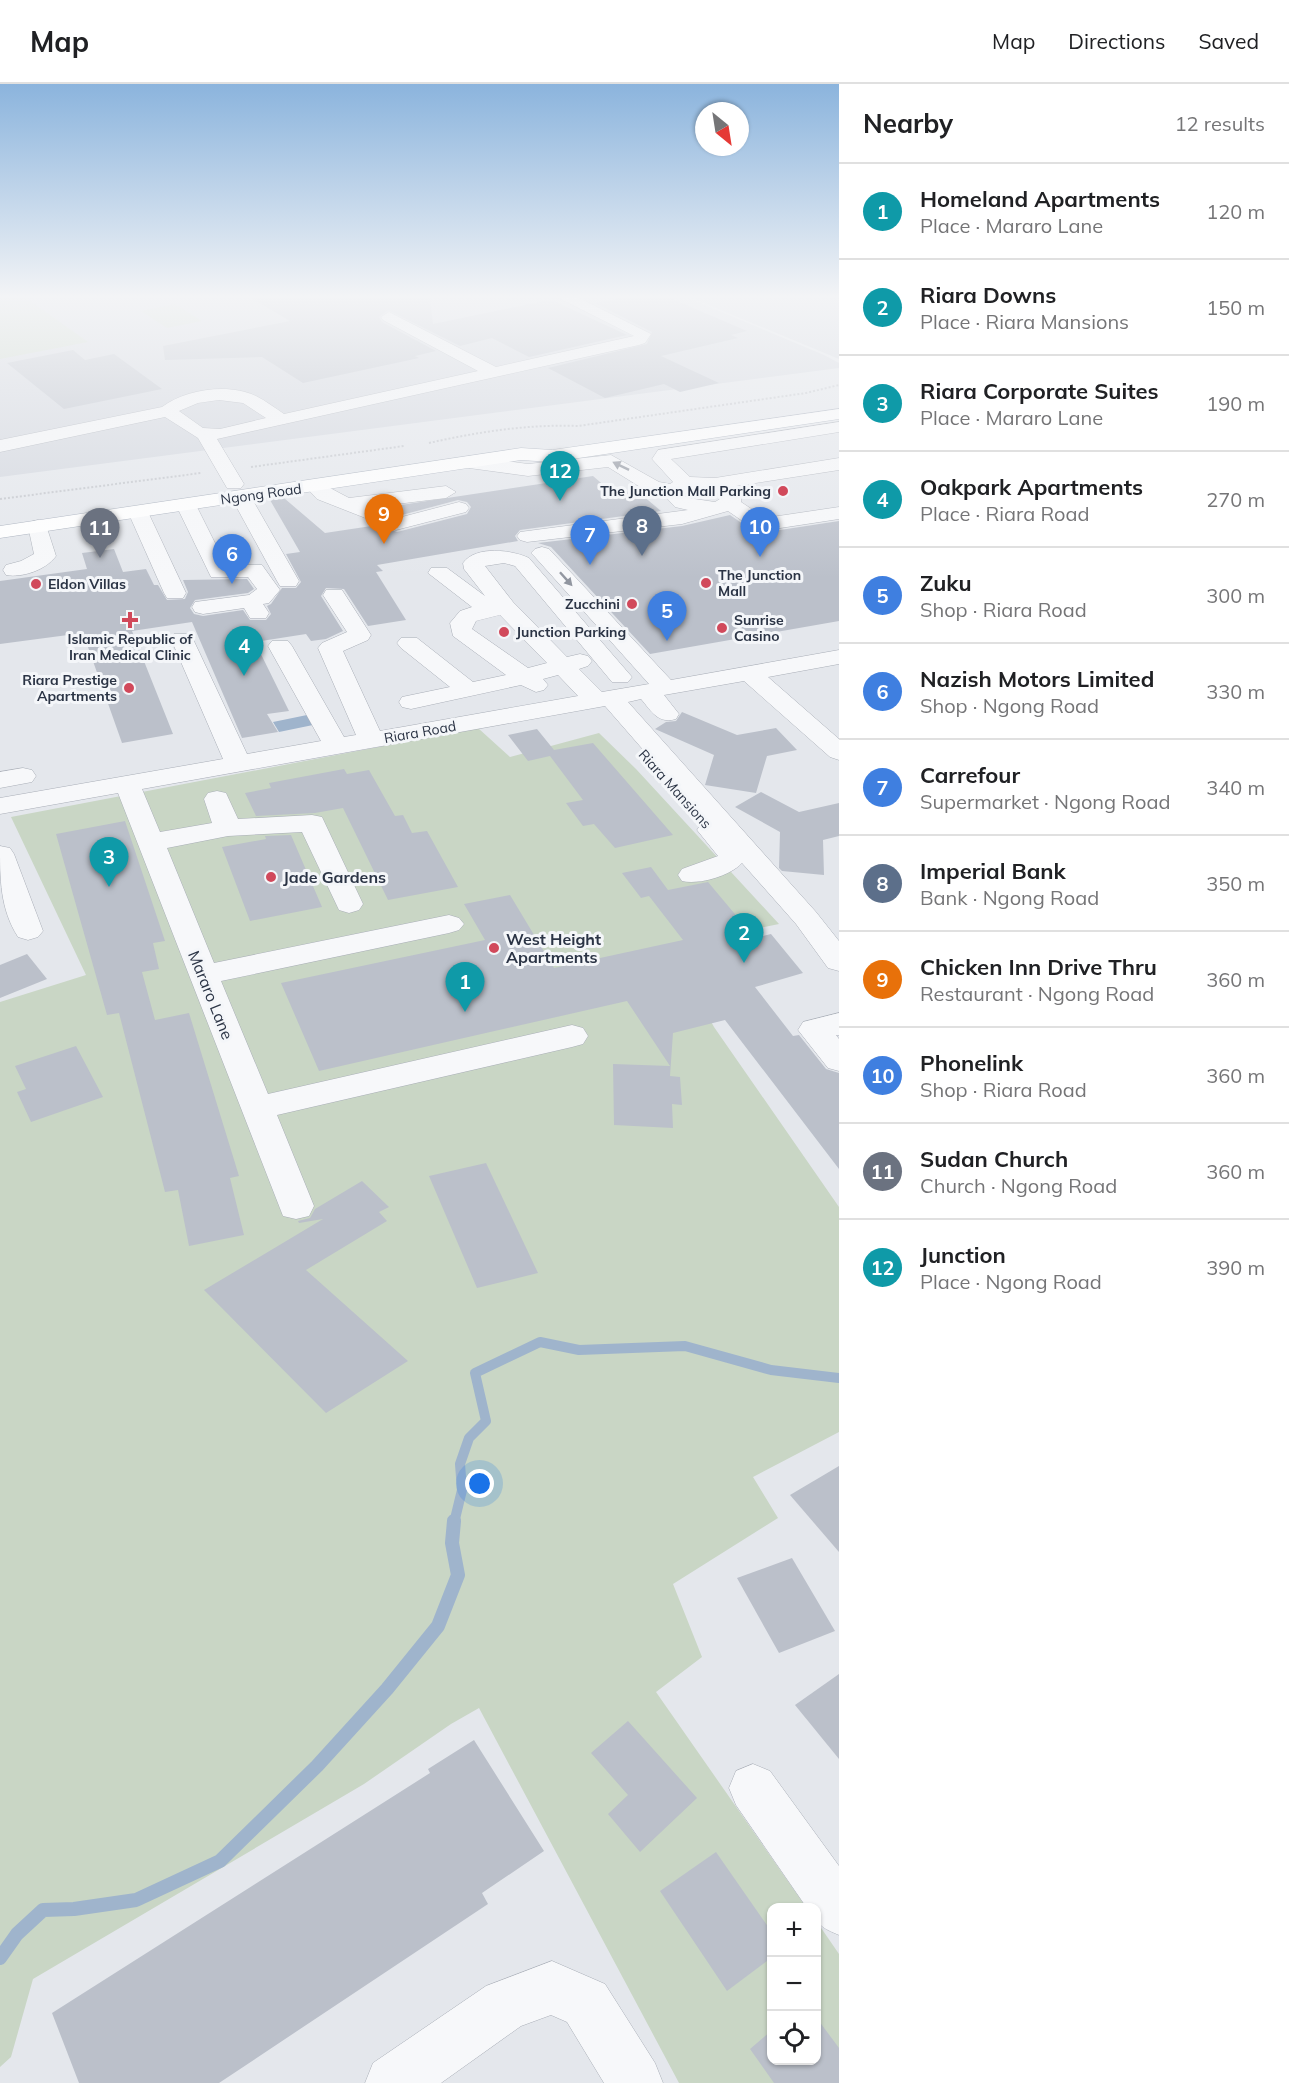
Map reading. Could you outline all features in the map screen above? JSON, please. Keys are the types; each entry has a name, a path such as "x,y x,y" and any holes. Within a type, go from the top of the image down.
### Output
{"main road":[{"name":"Ngong Road","path":"520,451 536,440 839,397"},
{"name":"Ngong Road","path":"0,516 234,484 520,451 839,403"},
{"name":"Ngong Road","path":"0,532 186,505 234,484 315,486 469,462 520,451 552,456 839,412"}],"street":[{"path":"0,446 168,411 177,404 209,391"},
{"path":"223,391 248,398 280,420"},
{"path":"206,435 220,434 407,391"},
{"path":"168,411 206,435 288,580"},
{"path":"667,714 656,689 527,536 682,518 721,505 734,495 698,482 676,451 839,425"},
{"path":"797,470 833,500 808,518 761,525 721,505 682,503 674,497 698,482 708,465 839,446"},
{"path":"469,462 528,470 611,461 652,486 757,476 839,464"},
{"path":"315,486 324,495 345,505 396,524 465,514 446,492 440,478 427,468"},
{"path":"757,476 774,490"},
{"path":"345,505 446,492"},
{"path":"791,504 808,518"},
{"path":"186,505 210,573 247,569 257,573 269,590 254,607 202,607"},
{"path":"138,512 176,593"},
{"path":"14,570 29,566 45,556 38,526"},
{"path":"602,656 522,562 506,557 484,558 474,562 475,569 505,607 561,665 593,697 631,720 806,918 839,961"},
{"path":"439,573 478,602 505,607"},
{"path":"334,595 360,634 330,648 370,740"},
{"path":"505,607 468,616 461,623 461,631 524,677 593,697"},
{"path":"839,636 741,654 724,664 749,673 839,730"},
{"path":"182,639 238,764"},
{"path":"409,643 468,690"},
{"path":"280,646 336,746"},
{"path":"411,702 524,677 561,665 602,656"},
{"path":"593,697 602,656"},
{"name":"Riara Road","path":"0,806 370,740 593,697 836,661"},
{"path":"749,673 839,752"},
{"name":"Riara Mansions","path":"593,697 731,853 732,858 727,863 692,875"},
{"name":"Mararo Lane","path":"127,783 296,1206"},
{"path":"217,799 228,828"},
{"path":"152,842 228,828 312,823 350,904"},
{"path":"0,854 3,868 28,932"},
{"path":"203,975 449,924"},
{"path":"839,1024 814,1030 839,1060"},
{"path":"256,1108 572,1036"},
{"path":"753,1788 839,1909"},
{"path":"393,2083 506,2005 552,1988 586,2003 635,2083"}],"path":[{"path":"428,443 473,434 553,425 578,426 724,402 813,391"},
{"path":"0,500 234,484 405,446"}],"shaded area":[{"path":"0,391 660,391 0,477"}],"green space":[{"path":"478,728 510,757 599,733 636,769 779,924 670,947 714,1027 839,1207 839,1432 753,1477 778,1518 673,1584 702,1657 656,1692 803,1903 767,1903 767,2065 821,2065 821,1928 839,1954 839,2083 679,2083 479,1708 451,1724 364,1784 33,1979 11,2057 0,2067 0,1002 86,975 11,817"}],"water":[{"path":"307,715 313,725 279,732 273,722"}],"building":[{"path":"42,391 151,391 64,409"},
{"path":"592,391 633,391 605,398"},
{"path":"593,476 607,488 613,487 620,493 636,490 661,511 520,530 515,536 518,541 377,565 383,571 376,572 406,620 368,626 344,589 326,588 321,596 343,631 326,639 311,641 306,634 255,642 289,711 267,714 278,732 242,738 192,622 132,631 173,734 122,743 83,633 0,644 0,581 87,569 82,553 114,549 123,572 146,569 154,585 158,585 167,600 185,599 188,592 183,580 247,579 254,589 248,593 195,600 190,608 194,614 203,616 243,610 250,620 266,620 271,614 267,606 282,588 296,588 301,582 286,554 300,552 270,500 284,498 325,533 378,525 397,532 467,514 471,507 467,502 458,500 398,516 381,508"},
{"name":"The Junction Mall","path":"730,515 753,531 761,533 839,521 839,621 650,654 551,547 538,543 682,526"},
{"path":"682,712 737,735 776,728 797,750 767,756 756,793 705,785 714,755 655,729 666,722 676,721"},
{"path":"537,729 554,750 593,743 673,835 615,848 594,824 583,826 566,803 583,800 550,756 528,761 508,735"},
{"path":"344,769 347,774 369,770 395,816 403,815 412,833 427,831 458,887 388,900 343,808 315,813 256,816 245,793 271,788 269,783"},
{"path":"761,792 799,812 839,803 839,836 823,840 824,875 782,871 779,868 780,832 735,807"},
{"path":"125,821 165,941 153,943 159,969 142,972 155,1020 189,1013 239,1176 230,1178 244,1235 189,1246 178,1190 165,1192 119,1013 107,1015 56,834"},
{"name":"Jade Gardens","path":"291,835 322,907 250,921 222,847 266,839 265,836"},
{"path":"651,867 668,890 708,882 755,938 771,934 803,973 755,987 793,1036 799,1035 826,1069 839,1073 839,1169 725,1020 673,1033 670,1076 680,1077 682,1105 672,1104 673,1128 614,1125 613,1064 670,1066 627,1001 319,1071 281,983 485,940 464,904 510,895 554,968 683,940 649,896 641,898 622,873"},
{"path":"27,954 47,979 0,998 0,965"},
{"path":"76,1046 103,1097 31,1122 17,1092 26,1089 15,1066"},
{"path":"486,1163 538,1273 477,1288 429,1176"},
{"path":"362,1181 389,1207 379,1212 387,1221 306,1270 408,1361 326,1413 204,1290 323,1219 299,1223 298,1221 310,1218 315,1209"},
{"path":"839,1466 839,1552 790,1495"},
{"path":"792,1558 835,1631 779,1653 737,1578"},
{"path":"839,1674 839,1759 795,1705"},
{"path":"628,1721 697,1798 640,1852 608,1814 628,1795 591,1753"},
{"path":"474,1740 544,1851 482,1893 488,1904 219,2083 79,2083 52,2013 430,1773 428,1769"},
{"path":"716,1852 767,1925 767,1961 727,1991 660,1891"},
{"path":"821,2024 839,2048 839,2083 774,2083 750,2049 767,2034 767,2065 821,2065"}],"waterway":[{"path":"454,1523 462,1490 460,1464 469,1438 486,1421 475,1373 540,1342 579,1350 685,1346 771,1370 839,1378"},
{"path":"0,1958 17,1934 43,1910 74,1909 136,1900 220,1861 317,1766 387,1689 438,1626 458,1575 452,1543 454,1521"}],"place":[{"name":"The Junction Mall Parking","path":"783,491"},
{"name":"Junction","path":"560,501"},
{"name":"Chicken Inn Drive Thru","path":"384,544"},
{"name":"Imperial Bank","path":"642,556"},
{"name":"Phonelink","path":"760,557"},
{"name":"Sudan Church","path":"100,558"},
{"name":"Carrefour","path":"590,565"},
{"name":"The Junction Mall","path":"706,583"},
{"name":"Eldon Villas","path":"36,584"},
{"name":"Nazish Motors Limited","path":"232,584"},
{"name":"Zucchini","path":"632,604"},
{"name":"Islamic Republic of Iran Medical Clinic","path":"130,620"},
{"name":"Sunrise Casino","path":"722,628"},
{"name":"Junction Parking","path":"504,632"},
{"name":"Zuku","path":"667,641"},
{"name":"Oakpark Apartments","path":"244,676"},
{"name":"Riara Prestige Apartments","path":"129,688"},
{"name":"Jade Gardens","path":"271,877"},
{"name":"Riara Corporate Suites","path":"109,887"},
{"name":"West Height Apartments","path":"494,948"},
{"name":"Riara Downs","path":"744,963"},
{"name":"Homeland Apartments","path":"465,1012"}]}
